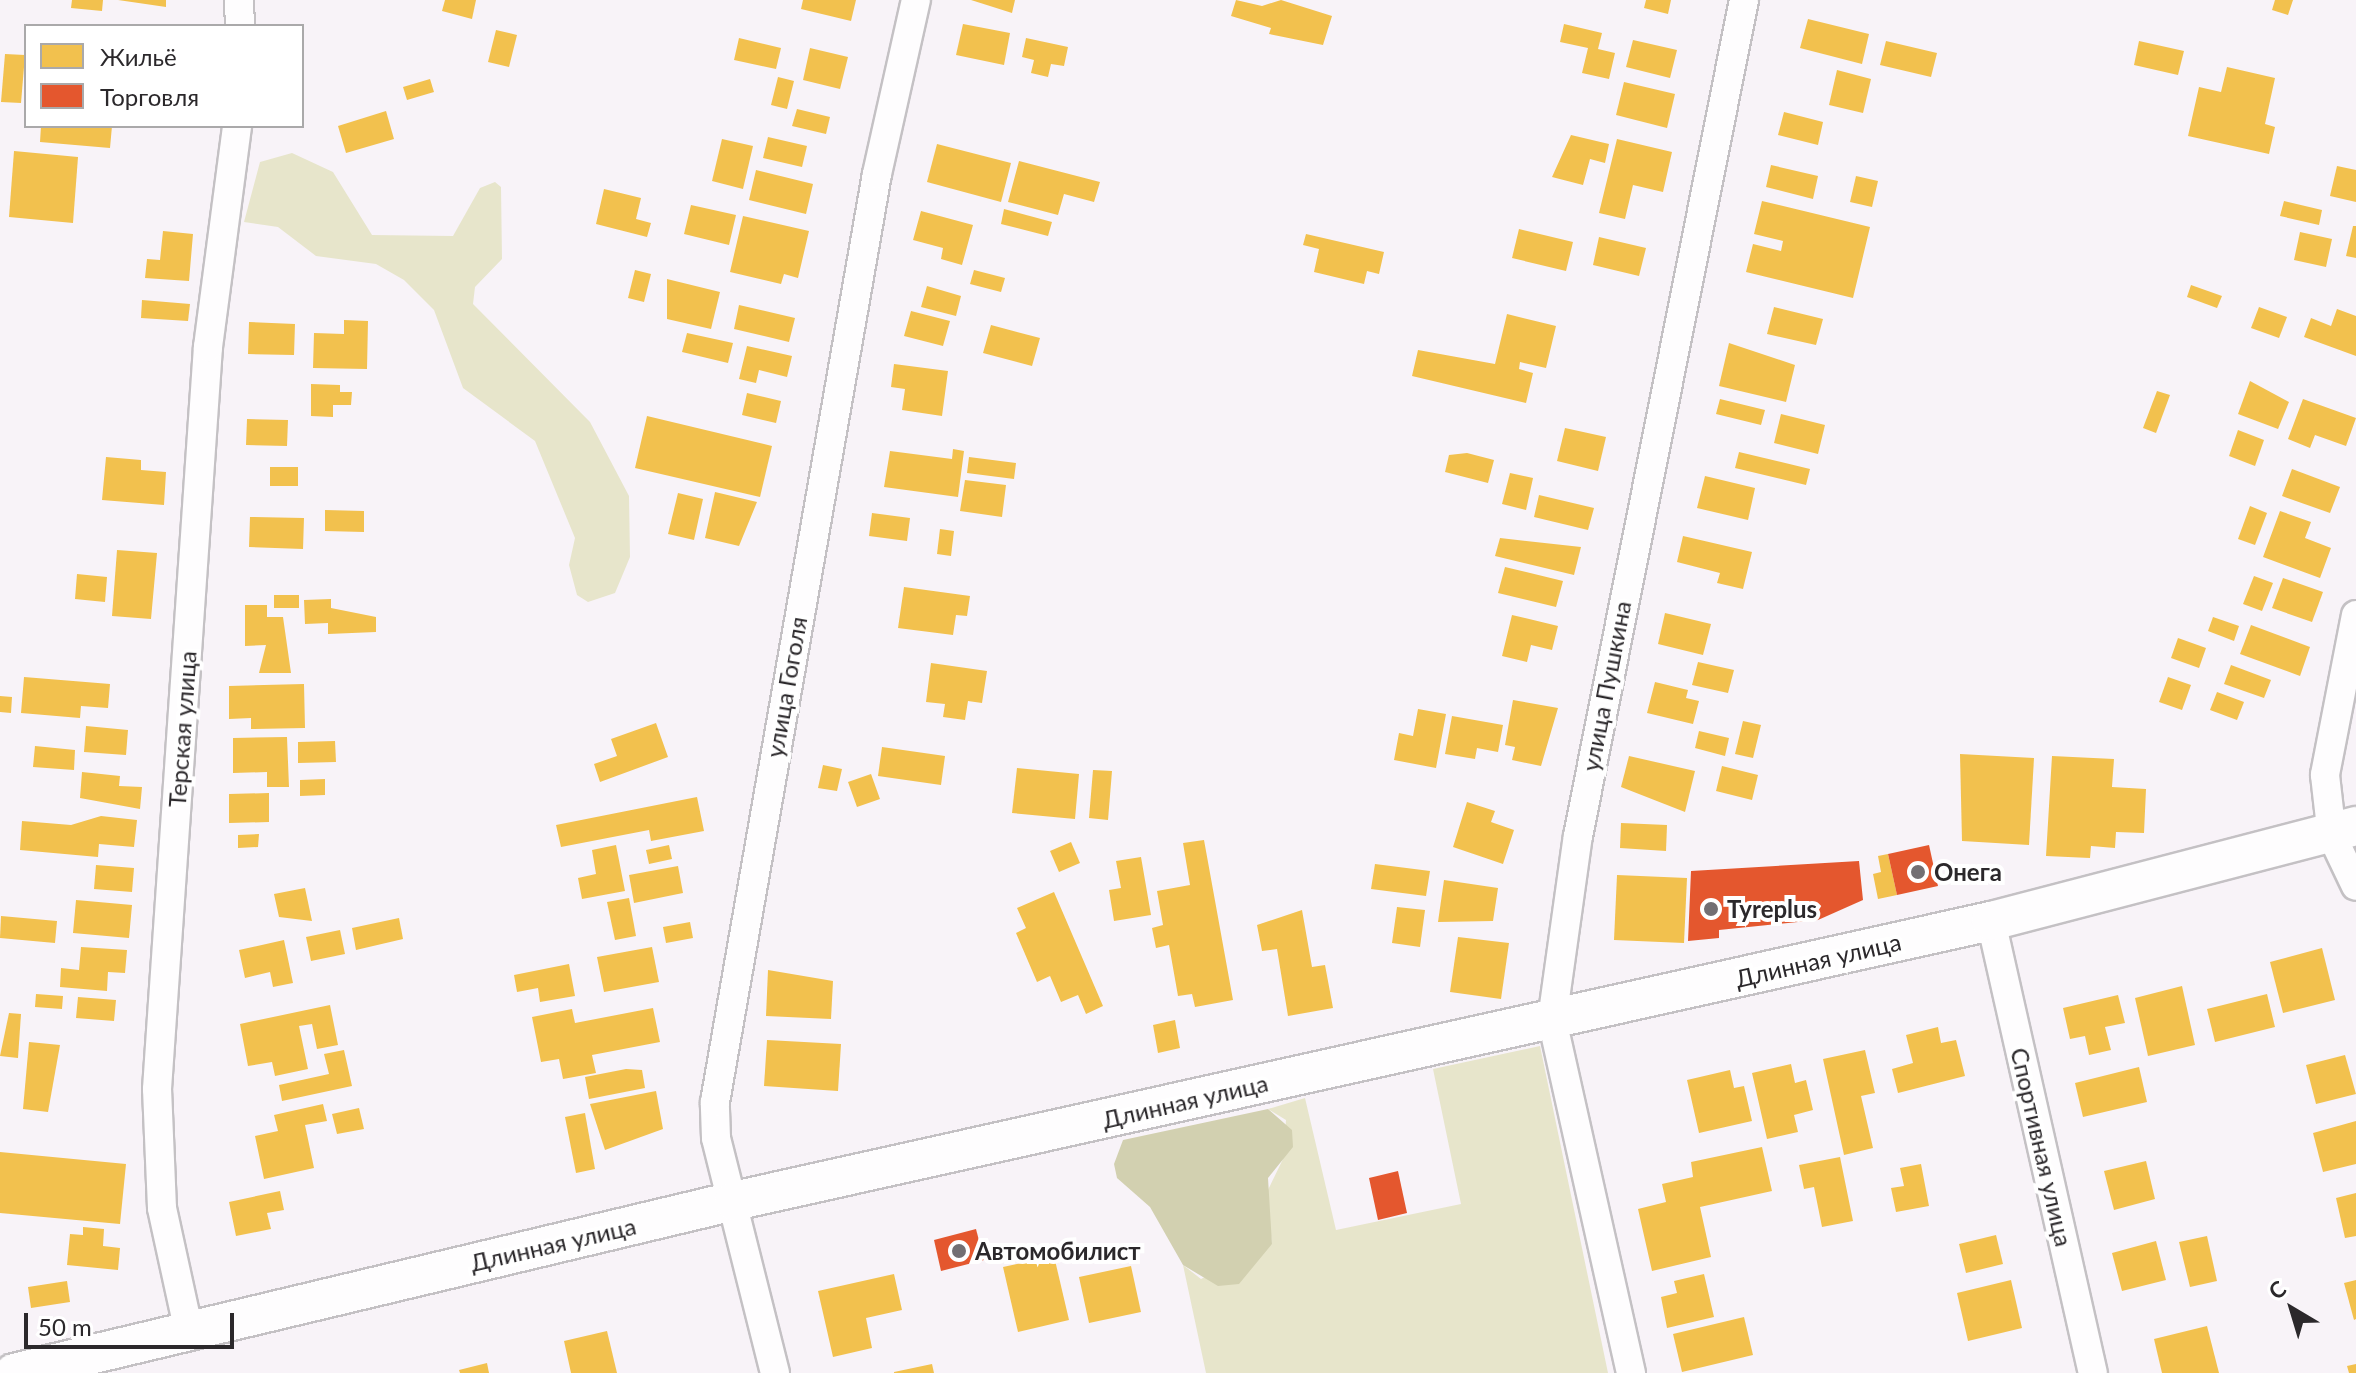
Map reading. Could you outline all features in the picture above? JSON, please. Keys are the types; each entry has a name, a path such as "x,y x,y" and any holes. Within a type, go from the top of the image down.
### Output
{"street":[{"path":"239,0 240,24"},
{"name":"улица Гоголя","path":"775,1373 734,1201 715,1102 729,1006 877,174 916,0"},
{"name":"улица Пушкина","path":"1631,1373 1552,1020 1578,836 1744,0"},
{"name":"Терская улица","path":"189,1332 162,1208 157,1089 207,360 237,128"},
{"path":"2356,615 2329,736 2356,886"},
{"name":"Длинная улица","path":"14,1373 734,1201 1991,921 2344,831"},
{"name":"Спортивная улица","path":"1991,921 2093,1373"}],"shaded area":[{"path":"292,153 333,172 372,235 453,236 480,188 495,182 501,187 502,259 475,287 473,304 590,422 629,496 630,557 615,593 588,602 577,595 569,565 575,538 535,441 463,388 434,310 404,280 376,264 316,256 278,227 244,222 260,162"},
{"path":"1540,1046 1608,1373 1206,1373 1183,1265 1201,1279 1272,1244 1266,1194 1283,1159 1286,1120 1268,1109 1305,1098 1336,1230 1461,1204 1433,1069"},
{"path":"1268,1109 1292,1130 1293,1147 1268,1178 1272,1244 1239,1284 1218,1286 1183,1265 1150,1207 1117,1178 1114,1164 1123,1140"}],"building: Жильё":[{"path":"72,0 103,0 102,11 71,8"},
{"path":"118,0 166,0 166,7"},
{"path":"445,0 476,0 472,19 442,11"},
{"path":"803,0 856,0 851,21 801,9"},
{"path":"971,0 1015,0 1012,13"},
{"path":"1236,0 1262,6 1281,0 1332,16 1323,45 1269,34 1271,28 1231,16"},
{"path":"1646,0 1671,0 1668,14 1644,8"},
{"path":"2275,0 2293,0 2288,15 2272,10"},
{"path":"1808,19 1869,34 1862,64 1800,48"},
{"path":"963,24 1010,33 1004,65 956,55"},
{"path":"1564,24 1602,33 1598,49 1615,53 1609,79 1582,73 1588,48 1560,42"},
{"path":"496,30 517,35 509,67 488,62"},
{"path":"739,38 781,48 776,69 734,60"},
{"path":"1026,38 1068,47 1064,66 1051,64 1048,77 1031,73 1034,60 1022,57"},
{"path":"1633,40 1677,50 1670,78 1626,67"},
{"path":"1886,41 1937,53 1931,77 1880,65"},
{"path":"2139,41 2184,51 2178,75 2134,65"},
{"path":"810,48 848,57 840,89 803,80"},
{"path":"5,54 24,55 21,103 1,102"},
{"path":"2227,67 2275,78 2265,124 2275,127 2269,154 2188,136 2199,87 2221,92"},
{"path":"1837,70 1871,79 1863,113 1829,105"},
{"path":"778,77 794,81 787,109 771,105"},
{"path":"430,79 434,92 407,100 403,87"},
{"path":"1624,82 1675,94 1667,128 1616,115"},
{"path":"797,109 830,117 826,134 792,126"},
{"path":"386,111 394,139 346,153 338,126"},
{"path":"1784,112 1823,122 1818,145 1778,135"},
{"path":"41,128 112,128 110,148 40,142"},
{"path":"1571,135 1609,144 1605,163 1590,159 1583,185 1552,177"},
{"path":"768,137 807,146 802,167 763,158"},
{"path":"722,139 753,146 743,189 712,181"},
{"path":"1617,139 1672,152 1663,192 1633,185 1625,219 1599,213"},
{"path":"937,144 1011,163 1001,202 927,182"},
{"path":"14,151 78,157 73,223 9,217"},
{"path":"1019,161 1100,182 1094,202 1064,194 1058,215 1008,202"},
{"path":"1771,165 1818,176 1813,199 1766,187"},
{"path":"2337,166 2356,170 2356,202 2330,196"},
{"path":"756,170 813,184 806,214 749,200"},
{"path":"1856,176 1878,181 1872,207 1850,202"},
{"path":"604,189 641,198 636,219 651,223 647,237 596,224"},
{"path":"1762,201 1870,227 1853,298 1746,272 1753,244 1781,251 1783,241 1754,234"},
{"path":"2284,201 2322,210 2319,225 2280,216"},
{"path":"691,205 736,215 729,245 684,234"},
{"path":"1004,209 1052,222 1048,236 1001,224"},
{"path":"921,211 973,225 962,265 941,259 943,248 913,240"},
{"path":"743,216 809,231 798,278 784,274 781,284 730,272"},
{"path":"2353,226 2356,226 2356,258 2346,256"},
{"path":"1519,229 1573,242 1566,271 1512,258"},
{"path":"163,231 193,234 189,281 145,278 147,259 160,260"},
{"path":"2300,232 2332,239 2326,267 2294,260"},
{"path":"1306,234 1384,252 1379,274 1367,271 1364,284 1314,272 1319,249 1303,245"},
{"path":"1599,237 1646,248 1639,276 1593,265"},
{"path":"635,270 651,274 644,302 628,298"},
{"path":"974,270 1005,278 1001,292 970,284"},
{"path":"667,279 720,292 711,329 667,319"},
{"path":"2191,285 2222,296 2217,308 2187,297"},
{"path":"927,286 961,296 956,316 921,307"},
{"path":"142,300 190,304 188,321 141,318"},
{"path":"739,305 795,318 789,342 734,329"},
{"path":"1774,307 1823,319 1816,345 1767,334"},
{"path":"2259,307 2287,317 2279,338 2251,328"},
{"path":"2337,309 2356,316 2356,356 2304,337 2311,318 2331,326"},
{"path":"911,311 950,321 943,346 904,336"},
{"path":"1507,314 1556,326 1546,368 1520,362 1519,369 1533,373 1526,403 1412,376 1418,350 1495,364"},
{"path":"344,320 368,321 367,369 313,368 314,333 344,334"},
{"path":"249,322 295,324 294,355 248,354"},
{"path":"991,325 1040,338 1032,366 983,353"},
{"path":"687,333 733,343 728,363 682,352"},
{"path":"1729,343 1795,365 1786,402 1719,386"},
{"path":"747,346 792,356 787,377 759,370 756,383 739,379"},
{"path":"894,364 948,371 942,416 902,410 905,389 891,387"},
{"path":"2250,381 2289,402 2278,429 2238,414"},
{"path":"311,384 340,385 340,392 352,392 351,405 333,405 333,417 311,416"},
{"path":"2157,391 2170,395 2156,433 2143,428"},
{"path":"747,393 781,401 776,423 742,415"},
{"path":"1720,399 1765,410 1761,425 1716,414"},
{"path":"2303,399 2356,418 2346,446 2315,435 2310,448 2288,439"},
{"path":"1781,414 1825,425 1818,454 1774,443"},
{"path":"647,416 772,446 760,497 635,468"},
{"path":"247,419 288,420 287,446 246,445"},
{"path":"1565,428 1606,437 1598,471 1557,461"},
{"path":"2238,430 2264,440 2255,466 2229,456"},
{"path":"953,449 964,451 958,497 884,487 890,451 952,459"},
{"path":"1739,452 1810,469 1806,485 1735,468"},
{"path":"1467,453 1494,460 1488,483 1445,472 1449,455"},
{"path":"106,457 141,460 141,470 166,472 164,505 102,500"},
{"path":"969,457 1016,463 1014,479 967,473"},
{"path":"270,467 298,467 298,486 270,486"},
{"path":"2292,469 2340,487 2330,513 2282,496"},
{"path":"1510,473 1533,478 1526,510 1502,504"},
{"path":"1705,476 1755,488 1748,520 1697,508"},
{"path":"965,480 1006,485 1002,517 960,511"},
{"path":"715,492 757,502 739,546 705,538"},
{"path":"678,493 703,499 694,540 668,534"},
{"path":"1539,495 1594,508 1588,530 1534,517"},
{"path":"2250,506 2267,513 2255,545 2238,539"},
{"path":"325,510 364,511 364,532 325,531"},
{"path":"2280,511 2311,522 2305,538 2331,548 2320,578 2263,557"},
{"path":"872,513 910,518 907,541 869,536"},
{"path":"250,517 304,518 303,549 249,547"},
{"path":"940,529 954,531 951,556 937,554"},
{"path":"1683,536 1752,552 1743,589 1717,583 1720,573 1677,562"},
{"path":"1500,538 1581,547 1574,575 1495,556"},
{"path":"117,550 157,553 151,619 112,616"},
{"path":"1505,567 1563,581 1556,607 1498,593"},
{"path":"77,574 107,577 105,602 75,599"},
{"path":"2254,576 2273,583 2262,611 2243,604"},
{"path":"2283,578 2323,592 2312,622 2272,608"},
{"path":"904,587 970,596 967,616 956,615 953,635 898,628"},
{"path":"274,595 299,595 299,608 274,608"},
{"path":"331,599 331,608 376,617 376,632 328,634 328,623 305,624 304,600"},
{"path":"245,605 267,605 267,617 283,617 291,673 259,673 266,645 245,646"},
{"path":"1665,613 1711,624 1703,655 1658,644"},
{"path":"1512,615 1558,626 1552,650 1531,645 1527,662 1502,656"},
{"path":"2213,617 2239,626 2234,641 2208,631"},
{"path":"2251,625 2310,647 2300,676 2240,654"},
{"path":"2178,638 2206,648 2199,668 2171,658"},
{"path":"1698,662 1734,670 1728,693 1692,685"},
{"path":"931,663 987,671 982,703 968,701 965,720 943,717 945,704 926,702"},
{"path":"2231,665 2271,680 2264,698 2224,684"},
{"path":"24,677 110,684 108,708 81,706 80,718 21,713"},
{"path":"2168,677 2191,685 2182,710 2159,702"},
{"path":"1655,682 1688,690 1686,698 1699,701 1693,724 1647,713"},
{"path":"304,684 305,728 251,729 251,718 229,719 229,686"},
{"path":"2217,692 2244,702 2237,720 2210,710"},
{"path":"0,696 12,697 11,713 0,712"},
{"path":"1513,700 1558,708 1541,766 1512,760 1515,747 1505,745"},
{"path":"1418,709 1446,714 1436,768 1394,760 1399,733 1413,736"},
{"path":"1452,716 1503,725 1498,752 1477,748 1475,759 1445,754"},
{"path":"1743,721 1761,725 1753,758 1735,754"},
{"path":"656,723 668,757 600,782 594,764 617,756 611,739"},
{"path":"86,726 128,730 126,755 84,752"},
{"path":"1699,731 1729,738 1725,756 1695,748"},
{"path":"287,737 289,787 267,787 267,772 233,773 233,738"},
{"path":"335,741 336,762 298,763 298,742"},
{"path":"35,746 75,750 74,770 33,767"},
{"path":"882,747 945,756 941,785 878,776"},
{"path":"1960,754 2034,758 2029,845 1962,841"},
{"path":"1629,756 1695,771 1685,812 1621,787"},
{"path":"2052,756 2114,759 2112,787 2146,789 2144,833 2116,832 2115,848 2091,846 2090,858 2046,856"},
{"path":"823,765 842,769 837,791 818,788"},
{"path":"1722,766 1758,775 1752,800 1716,791"},
{"path":"1017,768 1079,774 1075,819 1012,813"},
{"path":"1093,770 1112,771 1108,820 1089,818"},
{"path":"82,772 120,776 119,786 142,787 140,809 80,798"},
{"path":"871,774 880,799 857,807 848,782"},
{"path":"325,779 325,795 300,796 300,780"},
{"path":"269,793 269,822 229,823 229,794"},
{"path":"697,797 704,831 651,841 649,830 561,847 556,825"},
{"path":"1467,802 1495,811 1491,822 1514,830 1503,864 1453,847"},
{"path":"101,816 137,820 134,847 99,844 98,857 20,850 22,821 71,825"},
{"path":"1621,823 1667,825 1666,851 1620,848"},
{"path":"259,834 258,847 238,848 238,835"},
{"path":"1204,840 1233,1000 1195,1007 1192,994 1178,996 1169,945 1156,948 1152,928 1163,925 1157,891 1190,885 1183,843"},
{"path":"1071,842 1080,863 1059,872 1050,851"},
{"path":"616,845 625,891 582,899 578,878 596,874 592,850"},
{"path":"669,845 672,859 649,864 646,850"},
{"path":"1888,854 1897,895 1878,899 1873,874 1881,872 1878,856"},
{"path":"1141,857 1151,915 1114,921 1109,890 1121,888 1116,861"},
{"path":"1375,864 1430,871 1426,896 1371,889"},
{"path":"96,865 134,868 132,892 94,889"},
{"path":"678,866 683,893 634,903 629,875"},
{"path":"1617,875 1687,878 1684,943 1614,940"},
{"path":"1444,880 1498,888 1493,921 1438,922"},
{"path":"305,888 312,921 279,917 274,894"},
{"path":"1054,892 1103,1006 1086,1014 1078,995 1061,1002 1050,976 1037,982 1016,933 1026,928 1017,908"},
{"path":"629,898 636,936 615,940 607,902"},
{"path":"76,900 132,905 129,938 73,933"},
{"path":"1397,907 1425,910 1420,947 1392,943"},
{"path":"1302,910 1312,967 1325,965 1333,1008 1288,1016 1277,949 1262,951 1257,925"},
{"path":"1,916 57,921 55,943 0,938"},
{"path":"399,918 403,939 356,950 352,928"},
{"path":"690,922 693,938 666,943 663,927"},
{"path":"340,930 345,954 311,961 306,937"},
{"path":"1458,937 1509,943 1501,999 1450,992"},
{"path":"284,940 293,983 273,987 270,972 245,978 239,950"},
{"path":"81,947 127,950 125,973 108,972 107,991 60,987 61,968 79,970"},
{"path":"652,947 659,982 604,992 597,957"},
{"path":"2322,948 2335,1000 2283,1013 2270,962"},
{"path":"569,964 575,996 540,1002 538,988 517,992 514,975"},
{"path":"768,970 833,981 831,1019 766,1016"},
{"path":"2182,986 2195,1045 2148,1056 2135,998"},
{"path":"36,994 63,996 62,1009 35,1007"},
{"path":"2267,994 2275,1027 2215,1042 2207,1009"},
{"path":"2118,995 2125,1023 2105,1027 2111,1050 2089,1055 2085,1036 2070,1039 2063,1008"},
{"path":"78,997 116,1000 114,1021 76,1018"},
{"path":"330,1005 338,1045 317,1049 312,1024 299,1026 308,1069 275,1076 272,1062 248,1066 240,1024"},
{"path":"653,1008 660,1042 592,1055 596,1073 563,1079 559,1059 541,1062 532,1017 572,1009 575,1023"},
{"path":"9,1013 21,1014 18,1058 0,1056"},
{"path":"1175,1020 1180,1048 1158,1053 1153,1025"},
{"path":"1938,1027 1941,1043 1956,1040 1965,1076 1898,1093 1892,1069 1913,1063 1906,1035"},
{"path":"767,1040 841,1044 838,1091 764,1086"},
{"path":"29,1042 60,1045 48,1112 23,1109"},
{"path":"344,1050 352,1086 282,1101 279,1085 329,1074 324,1054"},
{"path":"1865,1050 1875,1093 1861,1096 1873,1148 1844,1155 1823,1059"},
{"path":"2345,1055 2356,1094 2316,1104 2306,1065"},
{"path":"1791,1064 1795,1083 1806,1080 1813,1110 1794,1115 1798,1132 1767,1139 1752,1073"},
{"path":"2139,1067 2147,1102 2083,1117 2075,1083"},
{"path":"626,1069 642,1070 645,1088 589,1099 585,1077"},
{"path":"1730,1070 1734,1088 1744,1086 1752,1121 1699,1133 1687,1080"},
{"path":"656,1091 663,1129 605,1150 590,1104"},
{"path":"323,1104 327,1121 305,1125 314,1168 264,1179 255,1136 278,1131 274,1115"},
{"path":"359,1108 364,1129 337,1134 332,1114"},
{"path":"585,1113 595,1169 576,1173 565,1117"},
{"path":"2356,1121 2356,1164 2323,1172 2313,1133"},
{"path":"1762,1147 1772,1191 1700,1207 1711,1257 1652,1271 1638,1209 1666,1202 1662,1184 1693,1177 1691,1162"},
{"path":"0,1152 126,1164 120,1224 0,1213"},
{"path":"1840,1157 1853,1221 1822,1227 1814,1187 1804,1189 1799,1165"},
{"path":"2146,1161 2155,1199 2114,1210 2104,1171"},
{"path":"1921,1164 1929,1206 1896,1212 1891,1188 1904,1186 1900,1168"},
{"path":"280,1191 284,1210 267,1213 271,1229 236,1236 229,1202"},
{"path":"2356,1193 2356,1236 2345,1238 2336,1198"},
{"path":"83,1227 104,1229 103,1246 120,1248 118,1270 67,1265 70,1234 83,1235"},
{"path":"1996,1235 2003,1264 1966,1273 1959,1244"},
{"path":"2207,1236 2217,1281 2190,1287 2179,1242"},
{"path":"2156,1241 2166,1280 2122,1291 2112,1253"},
{"path":"1054,1256 1069,1320 1018,1332 1003,1267"},
{"path":"1131,1266 1141,1312 1089,1323 1079,1277"},
{"path":"894,1274 902,1310 866,1318 872,1348 833,1357 818,1291"},
{"path":"1704,1274 1714,1317 1667,1328 1661,1297 1677,1293 1674,1281"},
{"path":"2011,1280 2022,1328 1968,1341 1957,1293"},
{"path":"2356,1280 2356,1319 2354,1320 2344,1283"},
{"path":"67,1281 70,1302 31,1308 28,1287"},
{"path":"1744,1317 1753,1355 1682,1372 1673,1334"},
{"path":"2207,1326 2219,1373 2162,1373 2154,1339"},
{"path":"607,1331 617,1373 571,1373 564,1341"},
{"path":"487,1363 489,1373 460,1373 459,1370"},
{"path":"932,1364 934,1373 894,1373 894,1372"},
{"path":"2356,1364 2356,1373 2349,1373 2347,1366"}],"building: Торговля":[{"path":"1929,845 1938,886 1897,895 1888,854"},
{"path":"1859,861 1863,900 1818,920 1719,930 1719,938 1688,941 1691,871"},
{"path":"1398,1171 1407,1213 1378,1220 1369,1178"},
{"path":"976,1229 984,1260 941,1271 934,1240"}],"place":[{"name":"Онега","path":"1918,872"},
{"name":"Tyreplus","path":"1711,909"},
{"name":"Автомобилист","path":"959,1251"}]}
